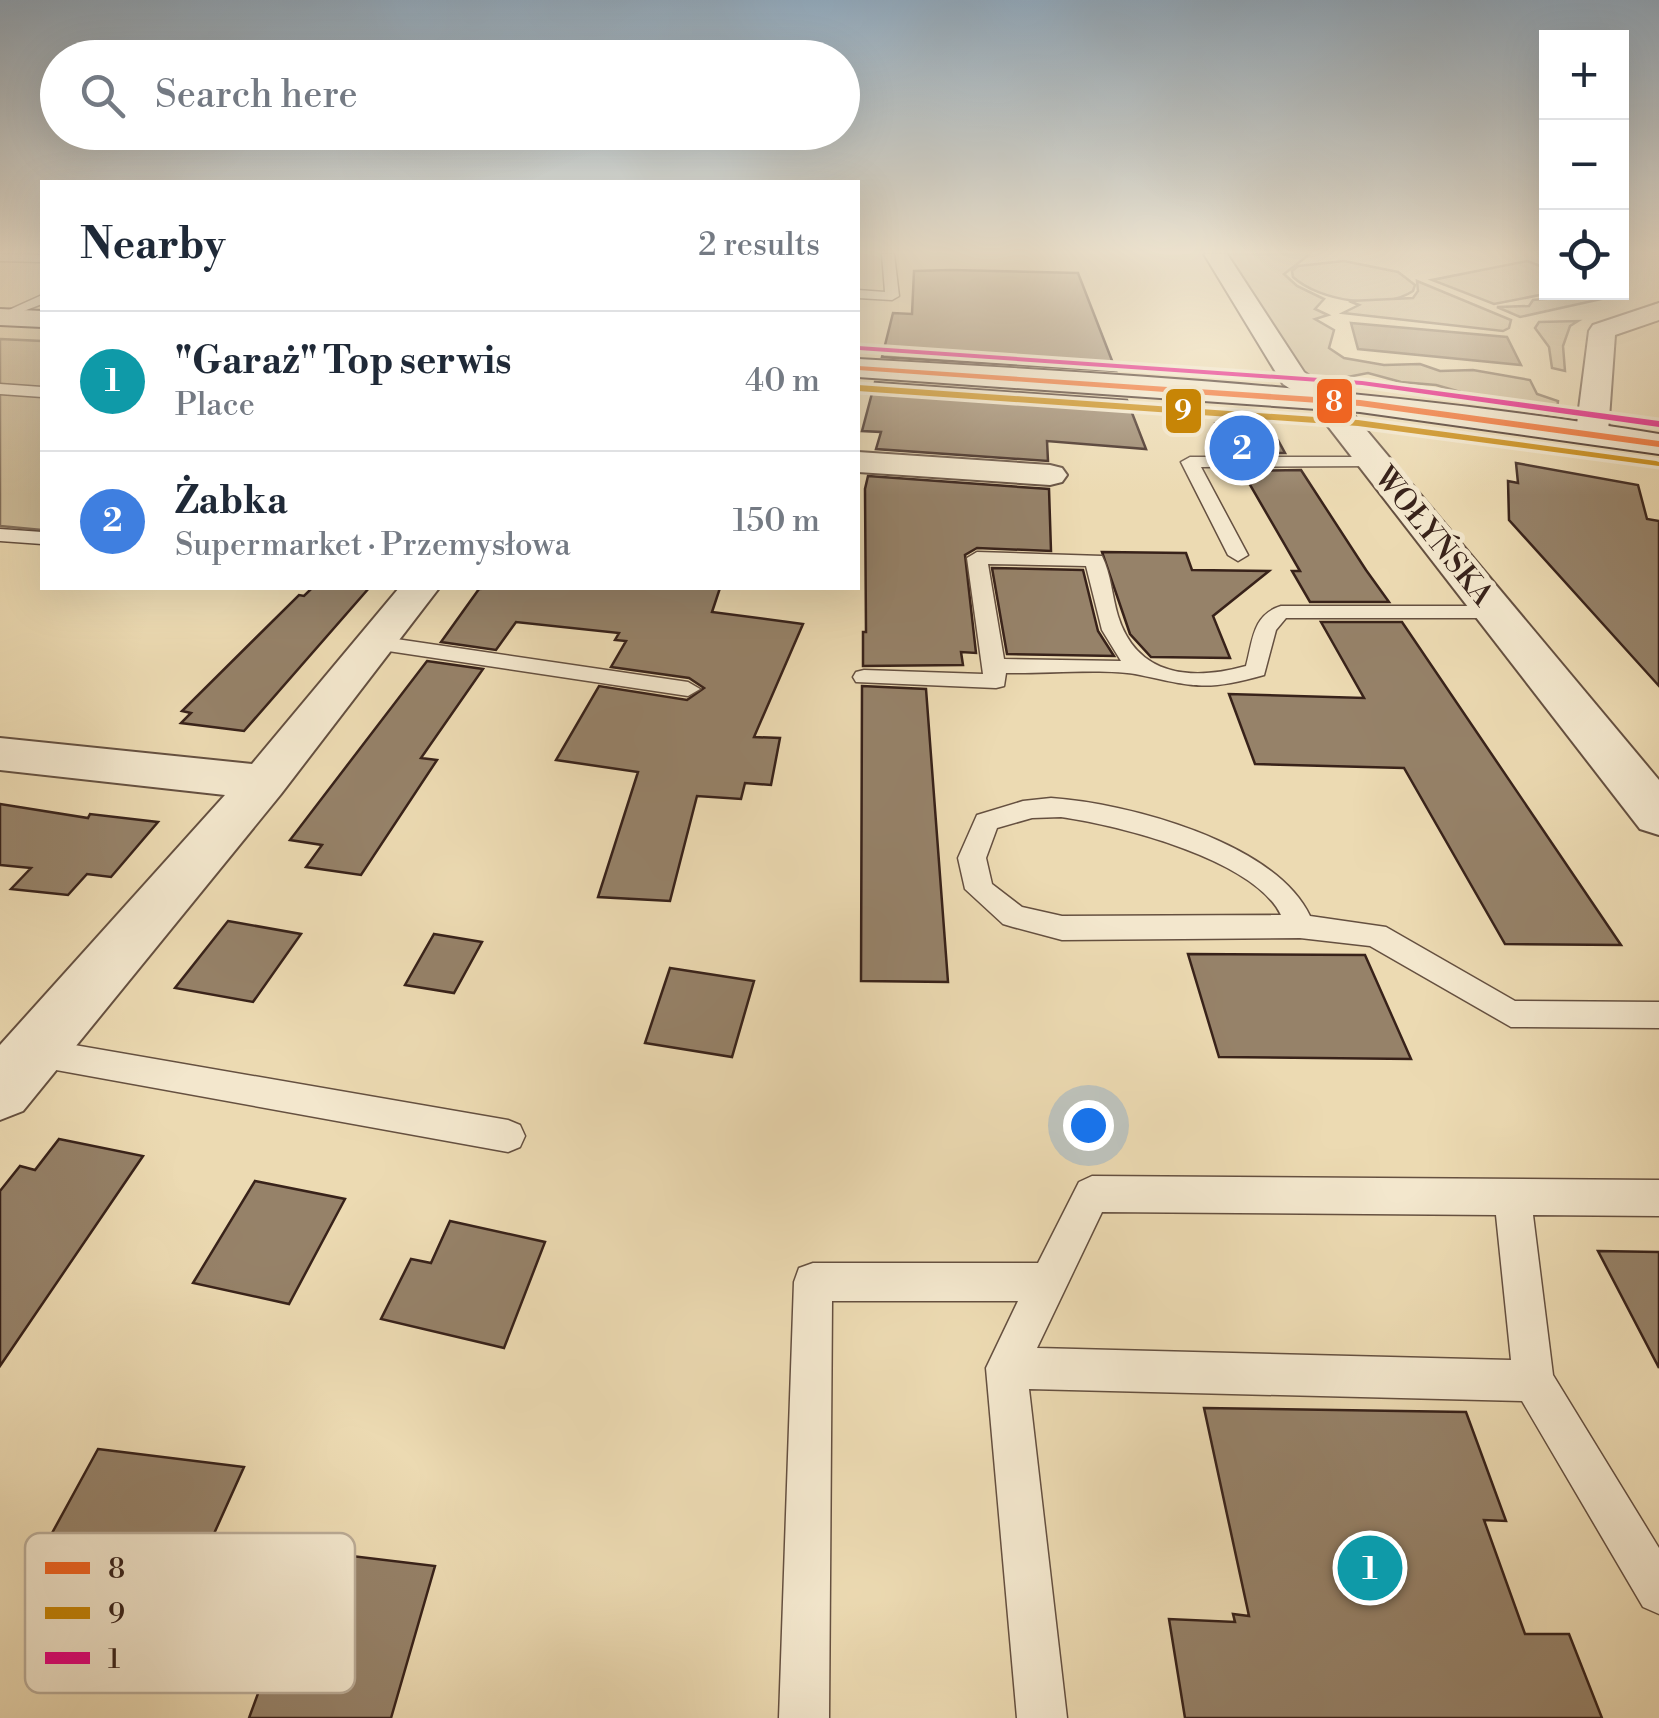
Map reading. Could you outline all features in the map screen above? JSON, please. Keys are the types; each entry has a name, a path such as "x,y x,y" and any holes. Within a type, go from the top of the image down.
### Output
{"main road":[{"path":"860,368 1321,396 1659,444"},
{"name":"WOŁYŃSKA","path":"1321,396 1659,816"}],"street":[{"name":"WOŁYŃSKA","path":"1266,334 1293,378 1321,396"},
{"path":"1592,432 1602,334"},
{"path":"860,462 1050,475"},
{"path":"0,1091 264,782 417,590"},
{"path":"0,754 264,782"}],"lane":[{"path":"0,390 40,392"},
{"path":"1238,555 1190,462 1375,462"},
{"path":"0,535 40,538"},
{"path":"864,677 996,681 977,558 1095,560 1114,633 1124,651 1142,668"},
{"path":"994,666 1142,668 1191,680 1228,679 1256,670 1264,652 1262,633 1273,616 1282,612 1495,612"},
{"path":"376,642 688,689"},
{"path":"1300,926 1285,895 1250,867 1213,847 1090,814 1061,808 1017,809 986,822 972,858 979,889 1013,916 1062,928 1300,926 1376,935 1511,1014 1659,1016"},
{"path":"34,1052 508,1136"},
{"path":"1042,1718 1006,1368 1092,1194 1659,1198"},
{"path":"1513,1198 1533,1381 1659,1591"},
{"path":"804,1718 812,1282 1048,1282"},
{"path":"1006,1368 1533,1381"}],"shaded area":[{"path":"1276,334 1333,334 1329,348 1344,358 1384,365 1420,364 1440,371 1473,370 1530,380 1537,394 1558,401 1557,410 1485,399 1436,385 1401,382 1368,373 1332,380 1300,373"},
{"path":"1354,334 1507,337 1521,365 1358,349"},
{"path":"1540,334 1567,334 1563,346 1565,371 1552,368 1549,347"},
{"path":"0,339 40,341 40,530 0,526"}],"building":[{"path":"888,334 1102,334 1116,371 882,357"},
{"path":"875,382 1127,400 1146,449 1047,441 1048,461 876,449 881,432 862,431"},
{"path":"1216,424 1269,434 1278,440 1285,453 1233,453"},
{"path":"1516,463 1638,485 1647,519 1659,521 1659,686 1509,520 1508,481 1518,483"},
{"path":"1301,470 1389,602 1310,602 1292,571 1300,571 1242,471"},
{"path":"868,476 1049,489 1051,551 977,548 965,555 976,653 961,652 963,665 863,666"},
{"path":"1102,552 1186,553 1192,570 1269,571 1213,616 1230,658 1151,657 1130,634"},
{"path":"992,568 1083,570 1098,631 1114,656 1007,654"},
{"path":"310,590 367,590 244,731 181,723 191,713 182,711 299,595"},
{"path":"478,590 719,590 712,612 803,624 754,737 780,738 771,785 745,783 741,799 697,796 670,901 598,897 638,772 556,760 599,686 687,700 704,688 689,678 611,667 626,641 615,640 619,633 516,622 496,650 441,642"},
{"path":"1321,622 1402,622 1621,945 1505,944 1404,768 1255,764 1229,694 1364,698"},
{"path":"427,661 483,669 421,758 437,760 361,875 306,867 322,845 290,840"},
{"path":"862,686 926,689 948,982 861,981"},
{"path":"0,804 88,818 90,814 158,822 111,877 87,874 68,895 11,889 31,868 0,865"},
{"path":"228,921 301,934 253,1002 175,988"},
{"path":"434,934 482,942 454,993 405,985"},
{"path":"1188,954 1365,955 1411,1059 1219,1057"},
{"path":"670,968 754,981 732,1057 645,1043"},
{"path":"59,1139 143,1156 0,1366 0,1191 20,1166 35,1170"},
{"path":"255,1181 345,1199 289,1304 193,1283"},
{"path":"450,1221 545,1242 504,1348 381,1319 411,1259 431,1263"},
{"path":"1598,1251 1659,1252 1659,1368"},
{"path":"1204,1408 1466,1412 1506,1521 1484,1520 1525,1634 1569,1634 1602,1718 1185,1718 1169,1619 1235,1622 1233,1614 1249,1616"},
{"path":"98,1449 244,1467 214,1533 52,1533"},
{"path":"355,1556 435,1566 391,1718 249,1718 258,1693 355,1693"}],"transit line":[{"name":"1","path":"860,348 1362,383 1659,424"},
{"name":"8","path":"860,368 1360,403 1659,444"},
{"name":"9","path":"860,388 1358,423 1656,464"}],"place":[{"name":"Żabka","path":"1242,448"},
{"name":"\"Garaż\" Top serwis","path":"1370,1568"}]}
